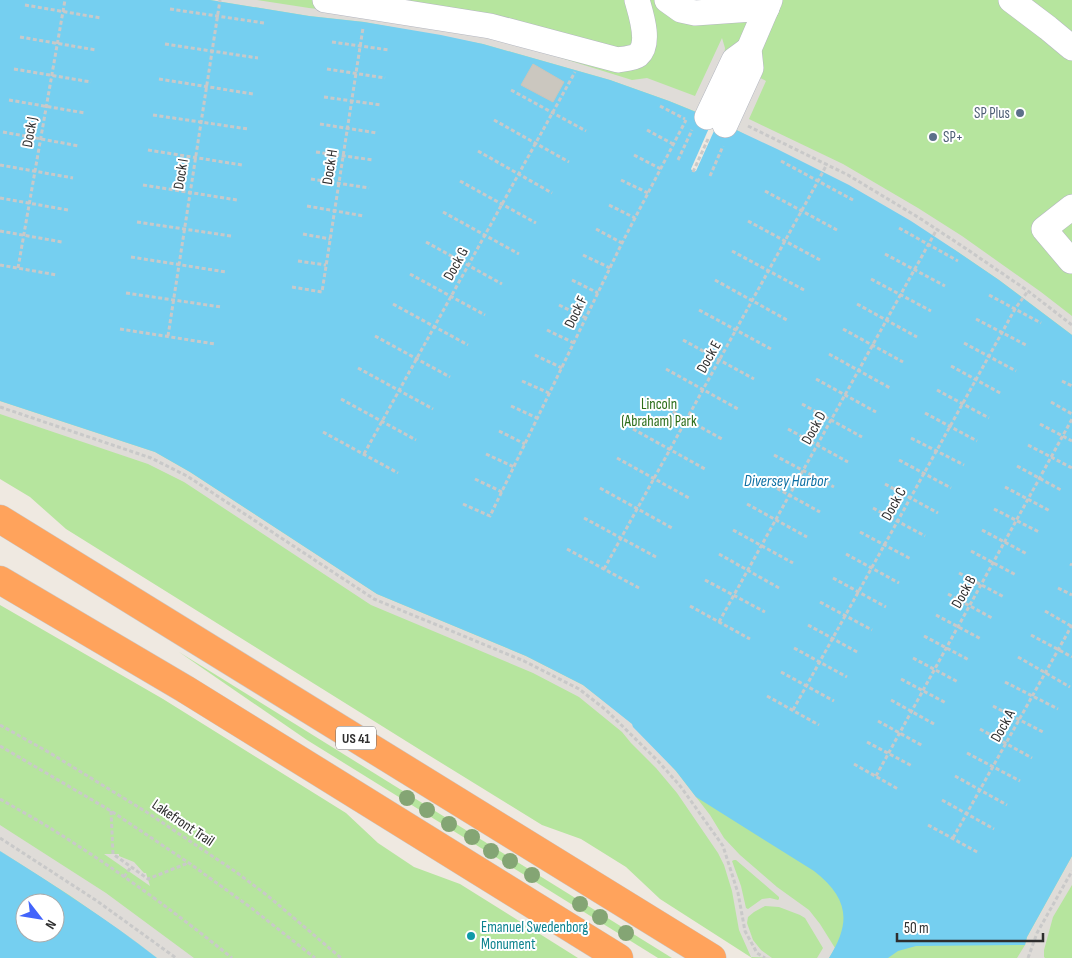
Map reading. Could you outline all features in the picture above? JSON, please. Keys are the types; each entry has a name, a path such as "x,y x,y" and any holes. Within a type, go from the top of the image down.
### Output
{"highway":[{"name":"US 41","path":"0,519 712,958"},
{"path":"0,580 185,689 619,958"}],"lane":[{"path":"325,0 490,26 618,60 637,56 643,49 644,33 637,0"},
{"path":"667,0 680,10 695,13 769,4"},
{"path":"1011,0 1072,48"},
{"path":"712,127 734,60 749,49 769,4"},
{"path":"1072,207 1044,229 1072,260"}],"path":[{"name":"Dock J","path":"18,268 65,0"},
{"name":"Dock I","path":"168,336 220,1"},
{"path":"25,5 102,18"},
{"path":"170,9 264,23"},
{"name":"Dock H","path":"292,287 322,292 364,22"},
{"path":"20,37 96,50"},
{"path":"332,42 389,50"},
{"path":"165,44 258,58"},
{"path":"14,69 91,82"},
{"path":"327,69 384,78"},
{"name":"Dock G","path":"364,454 576,70"},
{"path":"159,79 253,94"},
{"path":"510,90 586,131"},
{"path":"324,97 381,105"},
{"path":"9,100 85,113"},
{"path":"660,106 712,127 827,164 848,175 937,229 1028,291 1072,325"},
{"path":"154,115 248,129"},
{"path":"494,120 569,162"},
{"path":"320,124 377,133"},
{"path":"678,160 712,127"},
{"path":"693,172 712,127"},
{"path":"710,176 712,127"},
{"name":"Dock F","path":"463,504 490,516 622,243 673,144 712,127"},
{"path":"647,130 673,144"},
{"path":"3,132 79,146"},
{"path":"148,150 242,165"},
{"path":"478,151 552,192"},
{"path":"316,152 373,160"},
{"path":"634,155 660,169"},
{"path":"781,161 853,200"},
{"name":"Dock E","path":"604,569 827,164"},
{"path":"0,165 74,178"},
{"path":"311,179 369,188"},
{"path":"621,180 648,193"},
{"path":"460,181 536,223"},
{"path":"143,185 237,200"},
{"path":"765,191 837,230"},
{"path":"0,198 68,210"},
{"path":"609,205 635,218"},
{"path":"307,206 364,216"},
{"path":"443,212 519,254"},
{"path":"748,221 820,260"},
{"path":"137,222 231,236"},
{"path":"899,228 958,261"},
{"path":"596,229 622,243"},
{"name":"Dock D","path":"719,622 937,229"},
{"path":"0,231 62,242"},
{"path":"303,234 330,239"},
{"path":"426,242 502,284"},
{"path":"732,251 804,290"},
{"path":"885,254 945,286"},
{"path":"583,255 610,268"},
{"path":"131,258 226,272"},
{"path":"298,261 326,266"},
{"path":"0,265 57,275"},
{"path":"410,274 485,315"},
{"path":"871,279 931,311"},
{"path":"572,280 598,293"},
{"path":"716,280 787,320"},
{"name":"Dock C","path":"793,710 1015,309 1028,291"},
{"path":"126,293 221,307"},
{"path":"989,296 1041,323"},
{"path":"393,304 468,345"},
{"path":"857,304 917,337"},
{"path":"559,305 586,318"},
{"path":"699,310 771,349"},
{"path":"976,319 1028,346"},
{"path":"120,329 215,344"},
{"path":"843,329 903,362"},
{"path":"547,330 574,343"},
{"path":"375,336 450,377"},
{"path":"683,340 754,379"},
{"path":"964,343 1016,371"},
{"path":"830,354 890,388"},
{"path":"535,355 562,368"},
{"path":"951,366 1002,394"},
{"path":"358,368 433,409"},
{"path":"666,369 738,409"},
{"path":"816,379 876,412"},
{"path":"522,381 549,394"},
{"path":"1062,381 1072,386"},
{"path":"938,390 989,418"},
{"path":"340,399 416,440"},
{"path":"650,400 722,439"},
{"path":"1051,402 1072,414"},
{"path":"802,404 862,437"},
{"path":"511,406 537,418"},
{"path":"0,407 151,458 188,476 374,599 524,661 579,689 606,710 658,761 681,788 723,846 738,893 744,931 757,953 765,958"},
{"path":"925,413 977,441"},
{"name":"Dock B","path":"876,776 1072,419"},
{"path":"1040,424 1072,441"},
{"path":"633,429 705,468"},
{"path":"788,429 848,462"},
{"path":"499,431 525,444"},
{"path":"323,432 398,473"},
{"path":"912,438 964,465"},
{"path":"1028,445 1072,468"},
{"path":"486,454 514,467"},
{"path":"774,454 834,487"},
{"path":"617,458 689,498"},
{"path":"898,460 951,488"},
{"path":"1017,466 1061,490"},
{"path":"475,479 502,492"},
{"path":"760,479 820,512"},
{"path":"885,484 938,512"},
{"path":"600,488 672,528"},
{"path":"1005,488 1050,511"},
{"path":"747,504 807,537"},
{"path":"873,508 925,536"},
{"path":"994,509 1039,532"},
{"path":"584,518 656,557"},
{"path":"733,530 793,563"},
{"path":"982,530 1027,554"},
{"path":"860,532 912,559"},
{"path":"566,548 639,588"},
{"path":"971,551 1016,575"},
{"path":"719,554 779,588"},
{"path":"846,554 899,584"},
{"path":"960,573 1004,597"},
{"path":"834,578 886,606"},
{"path":"704,580 765,612"},
{"path":"1058,588 1072,595"},
{"path":"948,594 992,618"},
{"path":"820,602 872,630"},
{"path":"690,606 750,639"},
{"path":"1045,611 1072,625"},
{"path":"936,615 981,638"},
{"path":"808,625 859,654"},
{"name":"Dock A","path":"953,838 1072,625"},
{"path":"1031,635 1072,657"},
{"path":"924,636 969,660"},
{"path":"794,648 847,677"},
{"path":"913,658 958,682"},
{"path":"1018,658 1070,687"},
{"path":"782,672 834,701"},
{"path":"902,679 946,703"},
{"path":"1005,682 1058,709"},
{"path":"767,696 819,725"},
{"path":"891,700 934,724"},
{"path":"993,706 1045,733"},
{"path":"878,721 923,746"},
{"name":"Lakefront Trail","path":"0,725 140,808 236,872 268,896 341,958"},
{"path":"980,729 1032,758"},
{"path":"867,742 912,766"},
{"name":"Lakefront Trail","path":"0,746 111,811 189,863 250,906 315,958"},
{"path":"967,753 1020,781"},
{"path":"854,764 898,789"},
{"path":"955,776 1007,805"},
{"path":"0,799 49,827 124,877 232,958"},
{"path":"942,800 994,829"},
{"path":"111,811 113,854 148,879 189,863"},
{"path":"928,825 979,853"},
{"path":"0,838 97,900 176,958"},
{"path":"124,877 131,867"},
{"path":"1028,958 1037,933 1072,872"}],"green space":[{"name":"Diversey Harbor","path":"0,0 1072,0 1072,958 752,958 660,899 626,867 581,839 542,825 422,751 66,529 30,497 0,479"},
{"path":"0,605 163,699 346,813 378,843 414,867 460,884 578,958 157,958 65,893 0,851"},
{"path":"179,652 672,958 658,958 307,740"}],"shaded area":[{"path":"210,0 257,0 346,12 492,38 632,80 647,78 695,96 722,38 725,48 724,56 699,113 610,80 483,44 364,22 309,16"},
{"path":"757,76 766,81 749,119 843,164 962,236 1072,316 1072,335 999,280 955,250 733,128"},
{"path":"0,401 155,452 190,472 377,594 526,656 583,685 633,724 676,771 710,815 724,838 740,855 777,887 809,910 835,948 829,958 817,958 823,948 805,918 779,907 765,906 748,917 747,923 753,940 761,950 772,958 751,957 739,930 732,891 718,853 677,793 656,768 622,732 579,697 533,673 371,605 184,482 148,464 0,414","holes":["736,860 779,897 779,899 762,899 748,909 746,908 732,861"]},
{"path":"0,825 106,893 194,958 157,958 69,895 0,851"},
{"path":"104,854 119,854 119,856 134,862 146,873 150,886"},
{"path":"1072,856 1072,885 1053,917 1044,950 1045,958 1017,958 1025,945 1027,937"}],"water":[{"name":"Diversey Harbor","path":"0,0 210,0 441,35 483,44 610,80 713,119 849,185 911,221 955,250 999,280 1072,335 1072,856 1027,937 1025,945 916,946 898,951 888,958 829,958 841,933 843,911 834,891 825,881 814,871 696,797 676,771 632,724 583,685 526,656 377,594 190,472 155,452 0,401"},
{"path":"0,851 65,893 15,893 15,943 65,943 65,893 100,916 157,958 0,958"}],"pier":[{"path":"713,119 718,122 696,171 693,172 691,169"}],"building":[{"path":"533,64 564,82 553,102 521,85"}],"place":[{"name":"SP Plus","path":"1020,113"},
{"name":"SP+","path":"933,137"},
{"name":"Emanuel Swedenborg Monument","path":"471,936"}],"park label":[{"name":"Lincoln (Abraham) Park","path":"659,412"}]}
